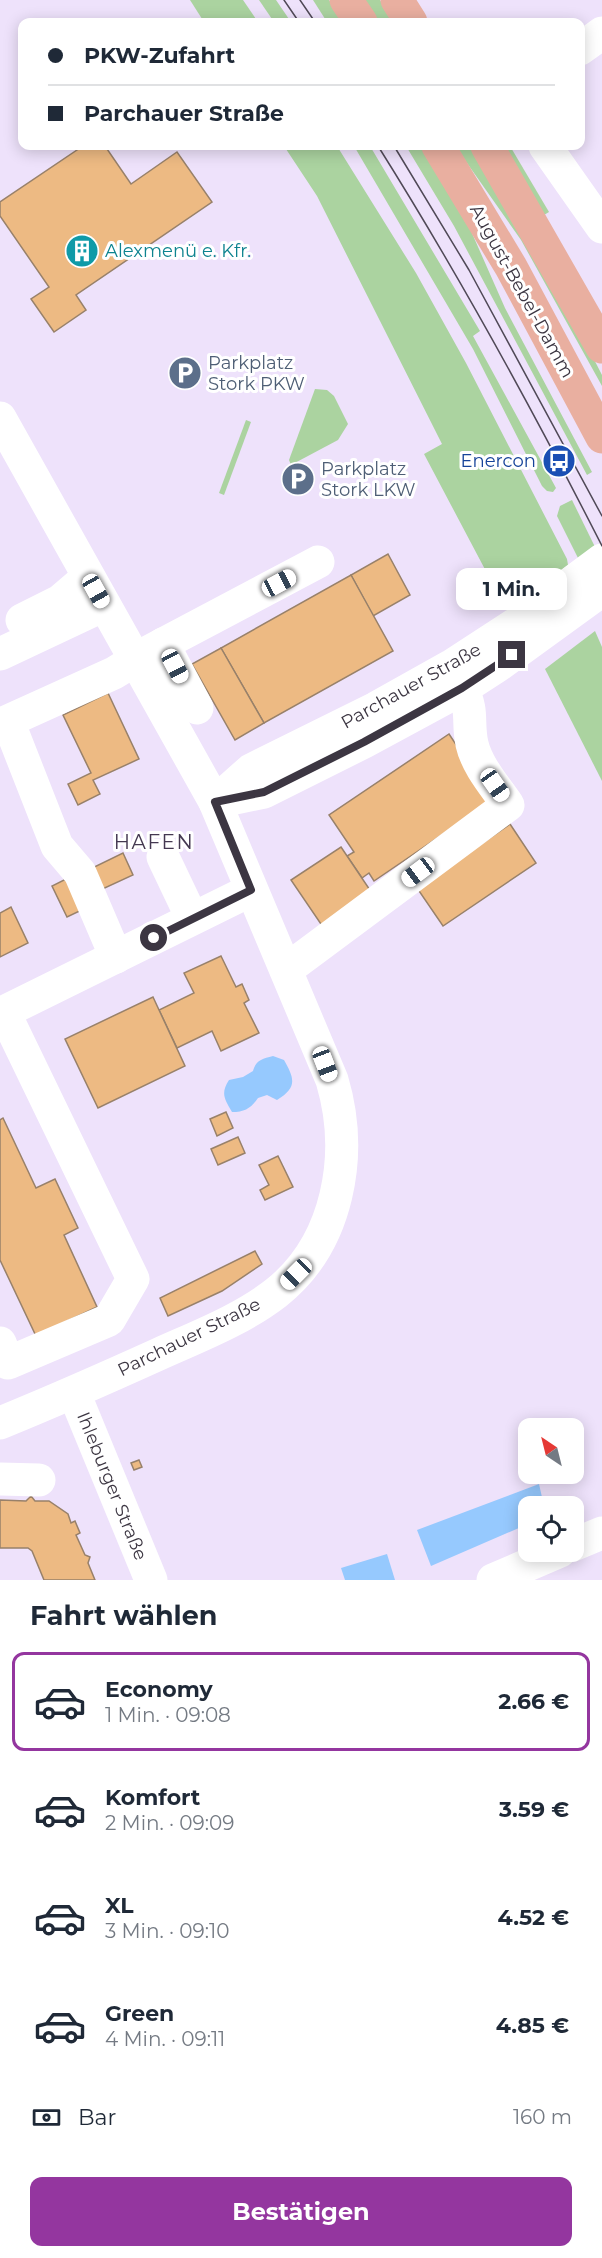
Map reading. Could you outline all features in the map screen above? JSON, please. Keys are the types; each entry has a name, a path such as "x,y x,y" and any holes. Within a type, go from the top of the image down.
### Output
{"main road":[{"path":"346,0 358,18"},
{"path":"397,0 408,18"},
{"name":"August-Bebel-Damm","path":"440,150 511,267 602,437"},
{"path":"489,150 600,340"}],"street":[{"path":"585,45 602,33"},
{"path":"548,150 602,227"},
{"name":"Parchauer Straße","path":"0,418 215,802 240,894 286,970 332,1080 341,1138 338,1185 333,1209 324,1232 296,1274 277,1292 229,1322 74,1393 0,1423"},
{"name":"Parchauer Straße","path":"215,802 251,770 366,713 451,666 517,623 602,560"},
{"path":"116,957 80,873 57,846 8,722 114,673 163,644 318,562"},
{"path":"0,608 51,584 88,577"},
{"path":"0,630 60,601 88,577"},
{"name":"Parchauer Straße","path":"215,802 264,792 364,742 496,667 602,590"},
{"path":"0,654 104,605"},
{"path":"163,644 197,708"},
{"path":"286,970 508,805 474,752 470,733 470,704 462,688"},
{"path":"163,857 192,918"},
{"path":"0,1343 8,1362 110,1320 133,1279 2,1014 240,894"},
{"name":"Ihleburger Straße","path":"74,1393 151,1580"},
{"path":"0,1479 39,1480"},
{"path":"584,1540 602,1533"},
{"path":"493,1580 535,1562"}],"green space":[{"path":"190,0 243,0 255,18 201,18"},
{"path":"259,0 276,0 288,18 271,18"},
{"path":"313,0 329,0 341,18 324,18"},
{"path":"362,0 380,0 391,18 373,18"},
{"path":"287,150 339,150 416,273 466,363 567,559 568,565 507,611 424,454 442,444 317,196"},
{"path":"356,150 372,150 480,331 473,336 556,488 553,492 547,491 542,486 473,349"},
{"path":"408,150 424,150 471,231 505,308 592,472 587,475 454,226"},
{"path":"458,150 474,150 583,338 602,375 602,386 521,240"},
{"path":"504,150 512,150 549,212 544,215"},
{"path":"315,389 327,390 334,396 348,424 338,440 291,465 289,460"},
{"path":"246,420 251,422 224,495 219,493"},
{"path":"572,500 596,549 580,562 557,516 560,506"},
{"path":"595,631 602,647 602,781 545,669"}],"water":[{"path":"273,1056 284,1060 292,1078 291,1087 277,1100 267,1095 258,1098 247,1109 232,1112 224,1093 229,1080 243,1077 253,1071 260,1060"},
{"path":"539,1484 542,1496 518,1496 518,1528 431,1566 417,1530"},
{"path":"387,1554 395,1580 345,1580 341,1568"}],"building":[{"name":"Alexmenü e. Kfr.","path":"77,150 108,150 131,184 177,152 212,202 76,295 86,310 54,332 31,299 49,287 0,216 0,202"},
{"path":"388,554 410,595 373,616 351,575"},
{"path":"351,575 393,651 264,723 221,648"},
{"path":"221,648 264,723 235,740 192,664"},
{"path":"108,693 139,759 93,780 100,794 78,805 68,784 91,773 63,715"},
{"path":"449,734 493,800 374,881 369,873 362,878 347,856 354,852 329,815"},
{"path":"510,824 536,863 443,926 417,888"},
{"path":"341,847 374,896 325,930 291,880"},
{"path":"123,853 133,875 96,892 86,871"},
{"path":"70,877 86,908 67,917 52,886"},
{"path":"11,907 28,943 0,957 0,913"},
{"path":"221,956 236,987 242,984 249,1000 244,1003 259,1033 221,1051 212,1031 177,1048 159,1010 194,993 184,973"},
{"path":"153,997 185,1066 98,1108 65,1039"},
{"path":"226,1112 233,1128 217,1136 210,1119"},
{"path":"3,1118 36,1188 55,1179 78,1228 64,1235 97,1307 36,1336 0,1260 0,1120"},
{"path":"238,1137 245,1153 218,1165 211,1149"},
{"path":"278,1156 293,1187 265,1200 260,1190 269,1185 259,1165"},
{"path":"255,1251 262,1264 222,1291 168,1316 160,1298"},
{"path":"139,1460 142,1467 134,1470 131,1463"},
{"path":"31,1496 35,1501 49,1501 68,1514 71,1523 75,1521 80,1533 76,1535 85,1555 90,1557 88,1563 95,1580 44,1580 32,1551 28,1548 0,1548 0,1500 26,1501"}],"tram line":[{"path":"284,0 296,18"},
{"path":"300,0 312,18"},
{"path":"380,150 494,343 602,546"},
{"path":"396,150 469,270 602,516"}],"place":[{"name":"Alexmenü e. Kfr.","path":"82,251"},
{"name":"Parkplatz Stork PKW","path":"185,373"},
{"name":"Enercon","path":"559,461"},
{"name":"Parkplatz Stork LKW","path":"298,479"}],"district":[{"name":"HAFEN","path":"154,842"}],"route":[{"path":"154,938 251,890 215,802 264,792 364,742 462,688 512,655"}]}
